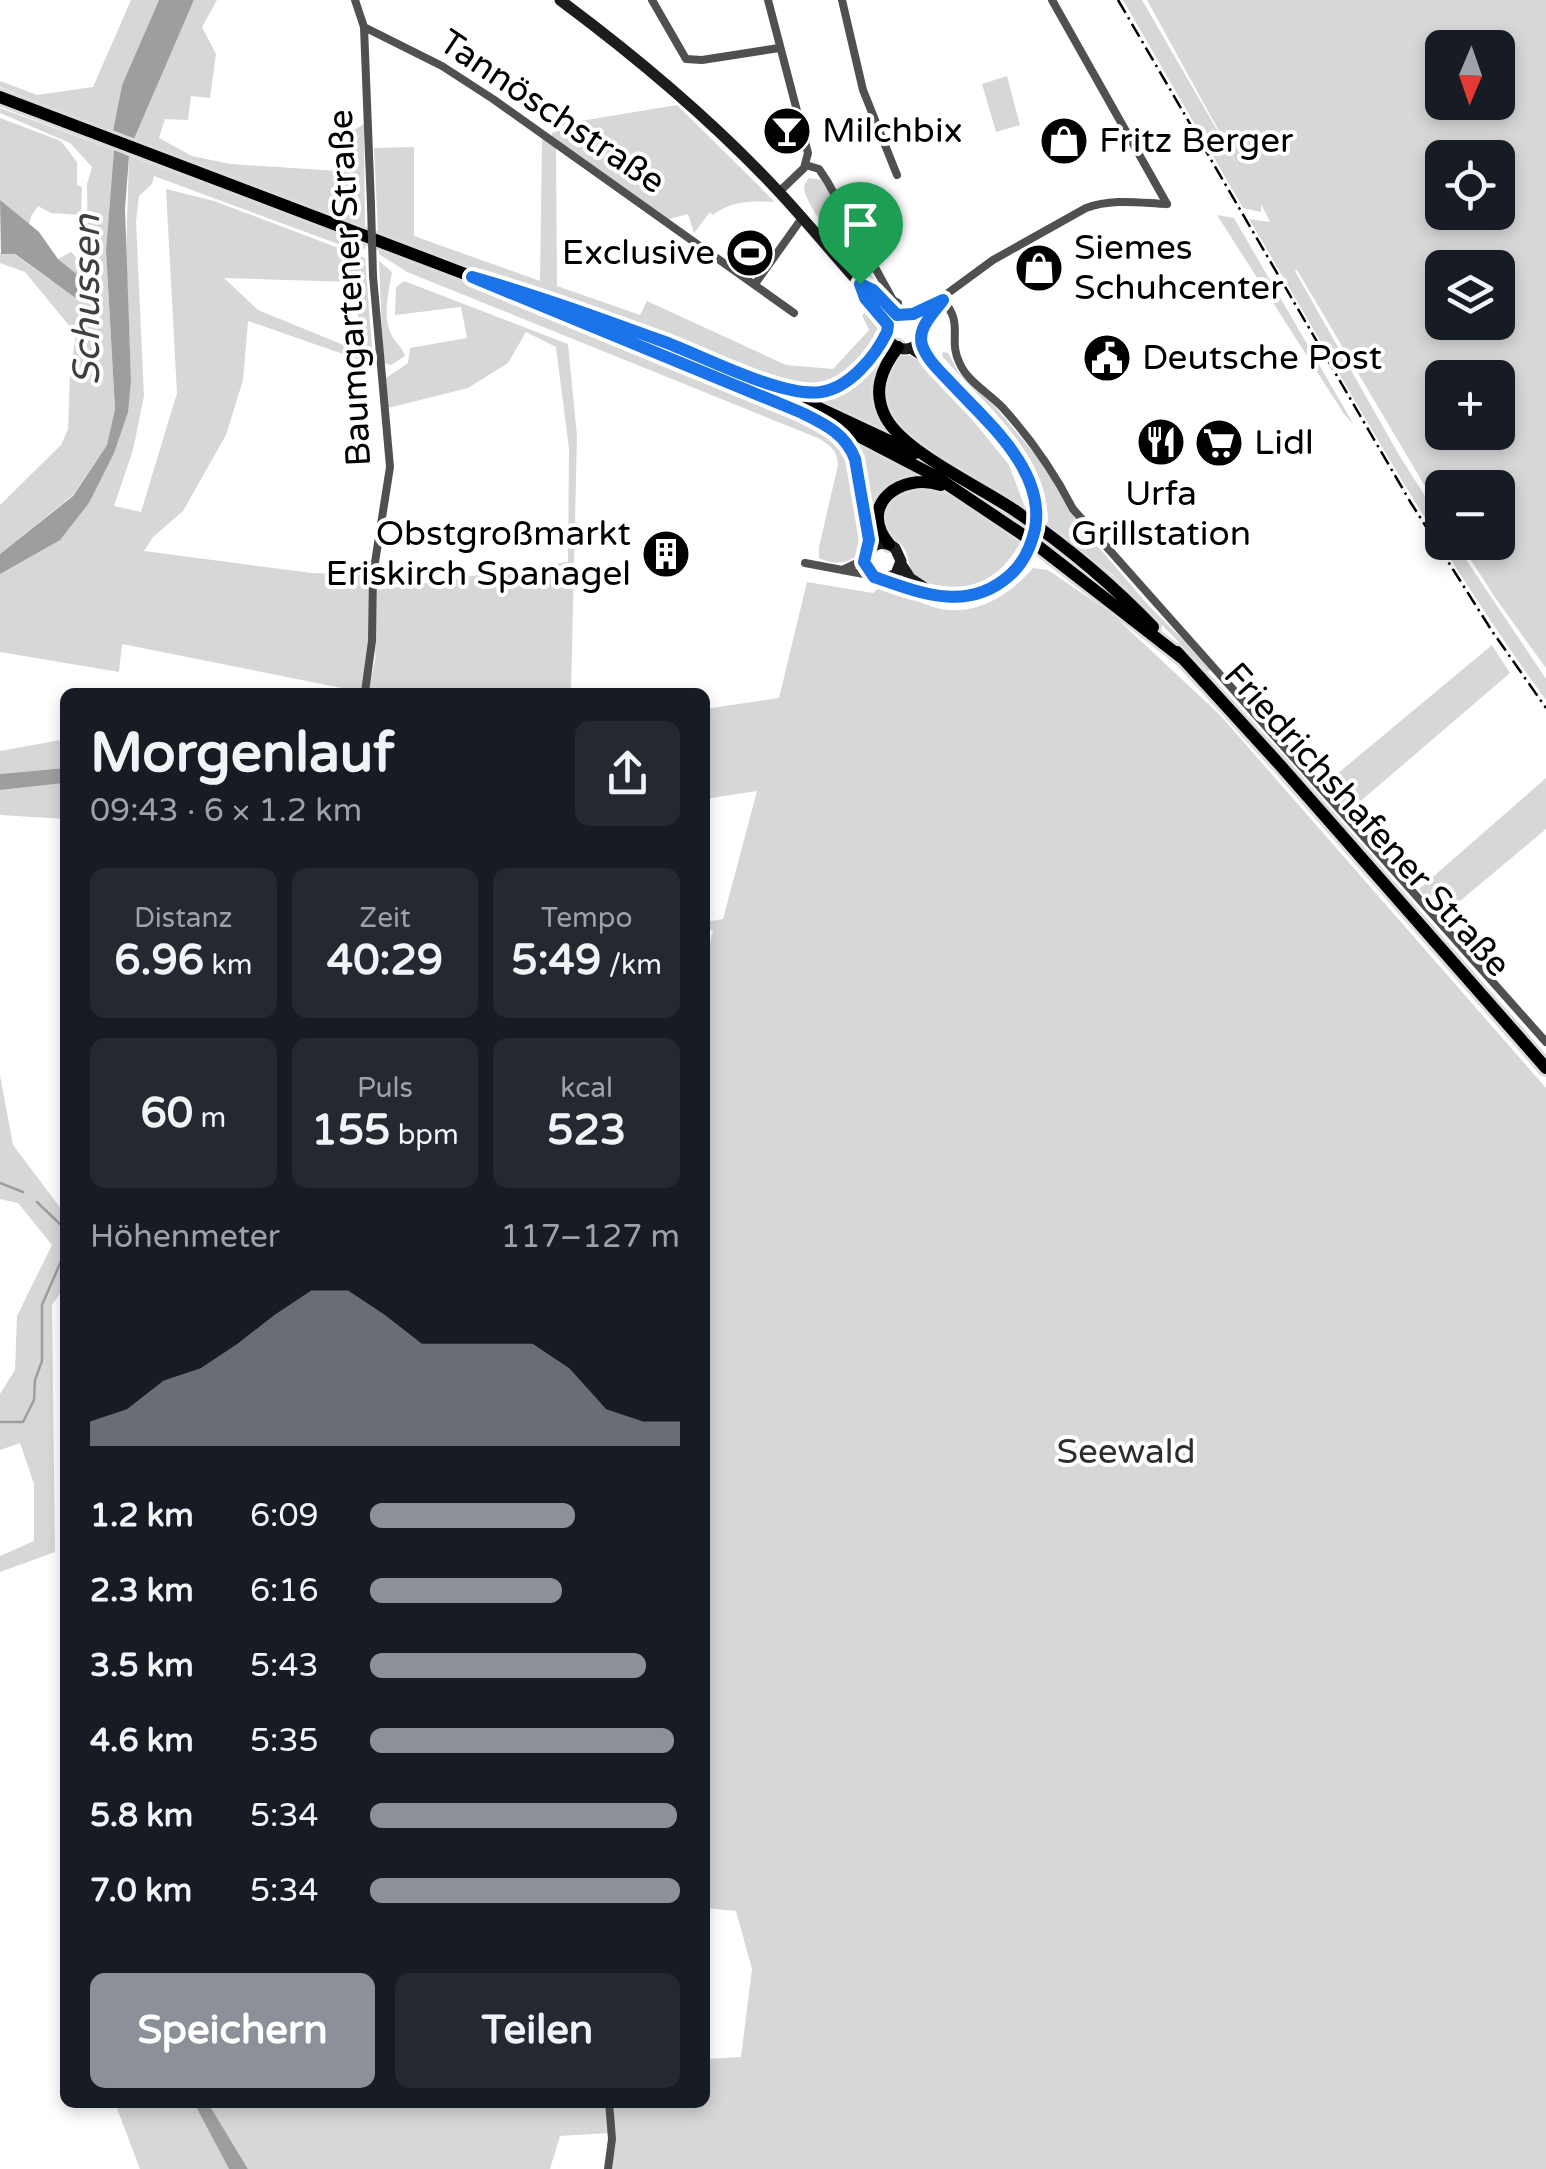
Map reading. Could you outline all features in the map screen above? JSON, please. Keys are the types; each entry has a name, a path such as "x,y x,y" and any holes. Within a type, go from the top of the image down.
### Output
{"main road":[{"path":"0,97 472,277 880,446 935,476 1029,539 1182,658"},
{"path":"472,277 802,392 829,390 846,382 858,372 893,319"},
{"path":"910,346 880,378 880,403 892,428 1074,554 1135,608 1182,658"},
{"path":"755,378 936,462"},
{"path":"800,412 834,429 851,448 860,481 867,554"},
{"path":"889,544 881,530 881,504 904,482 934,482 979,506"},
{"name":"Friedrichshafener Straße","path":"1182,658 1546,1068"}],"street":[{"name":"Baumgartener Straße","path":"355,0 364,27 373,276 390,468 373,575 372,641 366,688"},
{"path":"560,0 664,82 779,192 860,284 873,290 893,319"},
{"path":"652,0 686,59 778,48"},
{"path":"768,0 807,146 806,164 779,192"},
{"path":"842,0 863,90 897,175"},
{"path":"910,346 943,300 993,260 1086,208 1101,202 1168,204 1052,0"},
{"name":"Tannöschstraße","path":"364,27 429,59 493,98 794,313"},
{"path":"805,563 877,577 914,592 966,597 1006,579 1022,562 1036,525 1035,495 1029,478 993,428 930,360 910,346 892,343 893,300 826,181 818,169 806,164"},
{"path":"755,284 802,218"},
{"path":"893,319 943,300"},
{"path":"943,300 954,312 954,345 961,367 1013,419 1053,470 1072,509 1546,1042"},
{"path":"913,314 922,326"},
{"path":"842,570 879,544 889,544 898,551 910,578 939,597"},
{"path":"867,554 877,577"},
{"path":"877,577 894,576 901,564"},
{"path":"608,2169 612,2139 609,2108"}],"green space":[{"path":"131,0 159,0 122,85 113,131 0,87 0,81 37,95 93,87"},
{"path":"194,0 217,0 202,27 216,54 210,98 191,96 188,120 165,119 159,138 192,156 230,164 354,172 354,130 364,124 365,229 134,139"},
{"path":"1123,0 1142,0 1242,173 1147,0 1546,0 1546,668 1471,560 1515,560 1515,470 1425,470 1425,486 1295,271 1425,496 1425,517 1249,219 1270,222 1261,204 1261,212 1243,208"},
{"path":"1007,76 1020,125 996,132 982,84"},
{"path":"677,105 775,202 742,203 713,215 710,212 694,233 688,214 666,220 551,136 564,130 562,124"},
{"path":"0,108 114,150 106,250 115,409 107,445 73,495 0,554 0,505 61,445 68,429 76,334 25,272 0,263 0,253 14,254 50,280 78,275 58,259 71,252 82,263 88,261 87,184 92,167 70,143 0,113"},
{"path":"0,118 61,141 77,162 77,185 82,187 81,215 51,213 38,206 29,226 0,200"},
{"path":"542,138 556,147 557,286 640,315 647,301 786,365 833,369 869,330 862,315 869,310 881,324 880,340 850,375 833,385 796,388 378,234 374,148 414,147 414,236 540,281"},
{"path":"129,156 365,244 365,249 341,245 154,176 152,184 139,196 136,221 144,396 133,450 114,506 141,512 177,393 166,189 214,201 365,258 373,359 366,362 248,321 243,380 226,435 183,511 153,537 144,551 312,573 369,575 369,644 363,688 342,688 122,644 119,672 0,652 0,574 89,504 131,380 126,255","holes":["224,278 353,282 363,353 258,310"]},
{"path":"809,178 822,180 886,298 854,265 817,216 805,192"},
{"path":"1217,215 1234,218 1354,425 1344,414"},
{"path":"379,250 829,431 845,445 852,459 865,545 845,562 819,558 838,465 832,449 818,438 407,272 379,254"},
{"path":"379,261 392,272 387,320 405,356 391,365 384,363 383,357"},
{"path":"404,281 568,344 577,436 571,688 369,688 375,660 377,590 568,562 569,449 556,347 526,332 508,363 468,388 388,408 386,378 408,363 410,348 467,338 461,307 395,315 396,287"},
{"path":"883,350 886,353 876,374 874,395 879,416 891,436 805,397 840,389"},
{"path":"943,352 948,353 959,373 987,397 1043,464 1077,522 1149,606 1212,668 1208,672 1112,574 1048,524 1038,475 1026,453 995,412 942,356"},
{"path":"909,355 930,367 1009,465 1026,510 895,427 886,408 884,391 898,357"},
{"path":"850,438 926,475 893,484 884,499 877,533 873,533 860,458"},
{"path":"920,484 939,489 1020,543 999,570 987,579 959,588 928,583 912,575 905,549 890,534 884,516 896,495"},
{"path":"1451,560 1466,560 1546,679 1546,700 1505,642"},
{"name":"Seewald","path":"1033,568 1048,570 1111,613 1220,715 1546,1088 1546,2169 612,2169 613,2108 710,2108 710,2059 741,2057 752,1969 736,1911 710,1908 710,921 723,919 757,791 710,798 710,708 779,698 807,582 873,593 880,587 948,610 975,607 1013,588"},
{"path":"1492,645 1510,673 1349,811 1325,784"},
{"path":"60,740 60,768 0,774 0,751"},
{"path":"1546,778 1546,829 1442,916 1419,889"},
{"path":"60,784 60,819 0,815 0,790"},
{"path":"0,1075 13,1145 60,1207 60,1293 52,1305 55,1552 0,1572 0,1556 34,1541 34,1484 20,1443 0,1450 0,1394 15,1370 17,1316 52,1245 18,1203 0,1199"},
{"path":"117,2108 197,2108 229,2169 140,2169"},
{"path":"211,2108 606,2108 608,2133 560,2136 550,2169 248,2169"}],"shaded area":[{"path":"159,0 194,0 134,139 113,131 122,85"},
{"path":"114,150 129,156 125,209 131,380 128,412 114,453 89,503 60,540 0,574 0,554 73,496 107,445 115,409 106,250"},
{"path":"0,200 39,232 58,259 78,275 77,299 15,254 1,254"},
{"path":"60,768 60,784 0,790 0,774"},
{"path":"197,2108 211,2108 248,2169 229,2169"}],"waterway":[{"path":"0,1183 23,1192"},
{"path":"37,1202 60,1224"},
{"path":"0,1422 23,1422 34,1400 35,1380 42,1361 42,1305 60,1264"}],"railway":[{"path":"1118,0 1411,503 1546,708"}],"place":[{"name":"Milchbix","path":"787,131"},
{"name":"Fritz Berger","path":"1064,141"},
{"name":"Exclusive","path":"750,253"},
{"name":"Siemes Schuhcenter","path":"1039,268"},
{"name":"Deutsche Post","path":"1107,358"},
{"name":"Urfa Grillstation","path":"1161,442"},
{"name":"Lidl","path":"1219,443"},
{"name":"Obstgroßmarkt Eriskirch Spanagel","path":"666,554"}],"route":[{"path":"472,277 662,341 790,390 811,393 846,382 883,341 888,325 865,298 860,284 873,290 897,315 913,314 943,300 922,326 920,341 930,360 993,428 1029,478 1037,511 1028,550 1014,572 987,590 957,598 931,596 871,575 864,562 870,549 855,459 851,448 834,429 472,277"}],"water label":[{"name":"Schussen","path":"87,300"}]}
